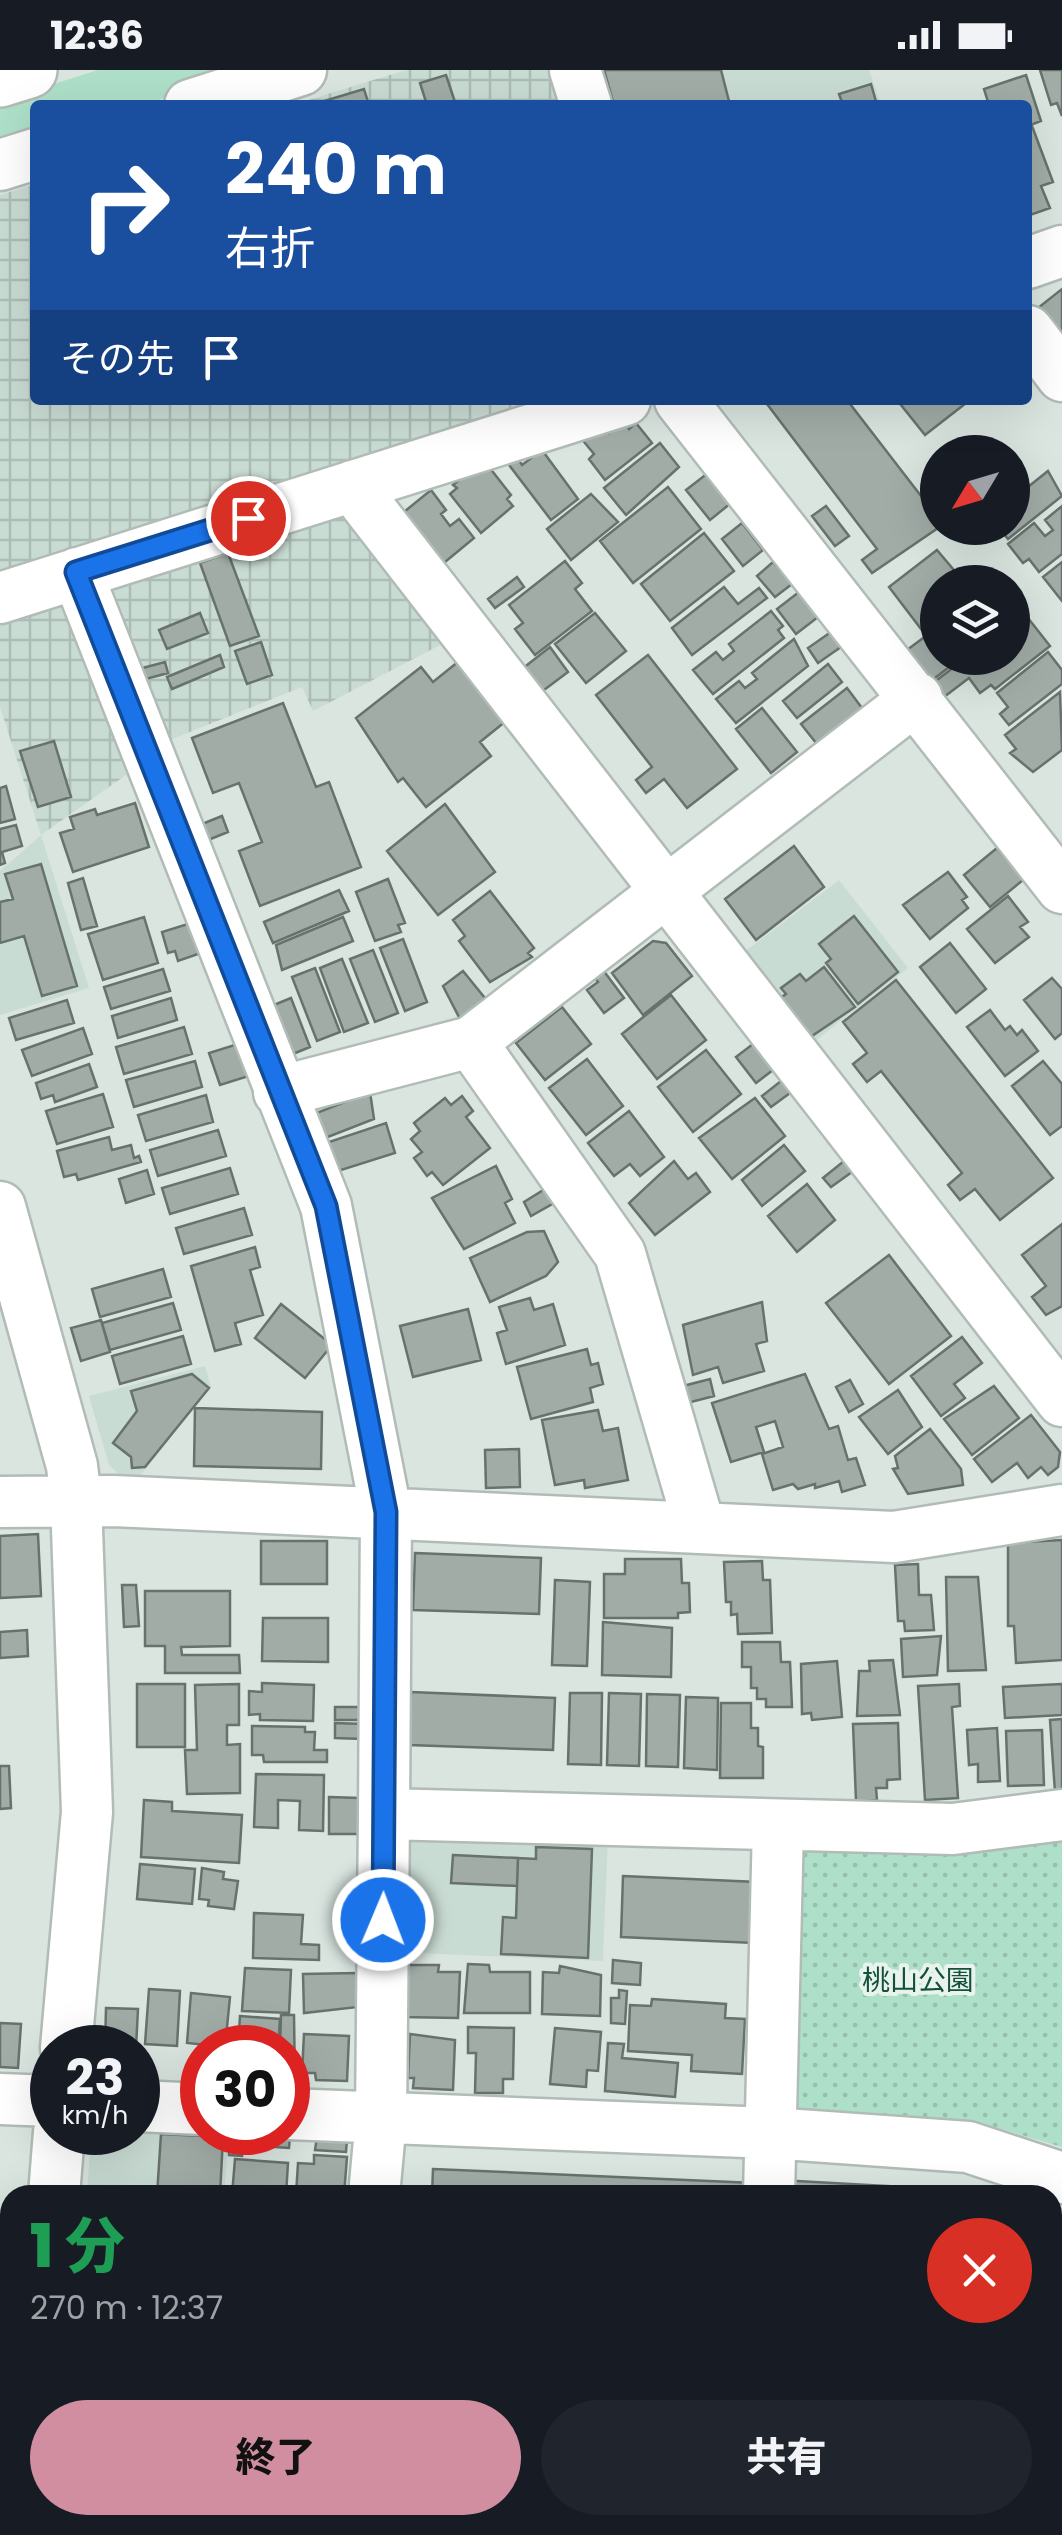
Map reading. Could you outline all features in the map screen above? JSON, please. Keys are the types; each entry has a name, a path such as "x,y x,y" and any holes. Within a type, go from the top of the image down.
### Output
{"highway":[{"path":"0,79 29,70"}],"street":[{"path":"206,100 301,70"},
{"path":"575,70 584,100"},
{"path":"0,165 30,156"},
{"path":"1032,262 1062,251"},
{"path":"1032,336 1062,376"},
{"path":"0,598 610,405"},
{"path":"684,405 1062,888"},
{"path":"352,486 1062,1401"},
{"path":"76,572 326,1206 386,1512 381,2119 375,2185"},
{"path":"279,1092 472,1042 917,698"},
{"path":"472,1042 620,1254 700,1528"},
{"path":"0,1207 72,1466 76,1500 87,1812 68,2025"},
{"path":"0,1502 76,1500 386,1512 894,1537 1062,1510"},
{"path":"384,1814 953,1829 1062,1815"},
{"path":"769,2185 778,1824"},
{"path":"0,2099 30,2100"},
{"path":"310,2115 770,2133 968,2146 1062,2178"},
{"path":"55,2185 57,2155"}],"shaded area":[{"path":"406,70 555,70 564,100 308,100"},
{"path":"721,70 869,70 879,100 730,100"},
{"path":"30,186 30,405 523,407 0,574 0,195"},
{"path":"335,506 353,513 450,640 313,711 302,687 160,744 102,601 115,577"},
{"path":"53,595 73,606 136,768 41,835 0,707 0,613"},
{"path":"41,835 89,988 0,1015 0,871"},
{"path":"839,880 908,968 805,1049 735,959"},
{"path":"205,1366 211,1387 139,1477 121,1476 109,1465 89,1396"},
{"path":"412,1830 608,1834 603,1961 394,1952 396,1848"},
{"path":"160,2125 180,2128 180,2155 227,2155 225,2185 88,2185 90,2155 160,2155"}],"green space":[{"path":"98,70 255,70 158,100 30,100 30,140 0,149 0,101"},
{"name":"桃山公園","path":"1062,1830 1062,2147 974,2121 788,2109 799,1840"}],"building":[{"path":"604,70 721,70 729,100 613,100"},
{"path":"1040,70 1062,70 1062,116 1057,103 1051,105"},
{"path":"446,75 454,100 425,100 420,83"},
{"path":"1026,75 1041,121 1032,124 1032,100 987,100 984,89"},
{"path":"871,84 876,100 841,100 839,94"},
{"path":"364,89 367,100 328,100"},
{"path":"1032,126 1053,182 1041,186 1050,208 1032,214"},
{"path":"1062,289 1062,345 1038,308"},
{"path":"768,405 851,405 920,495 920,540 872,573 862,560 877,549"},
{"path":"901,405 964,405 925,435"},
{"path":"624,421 629,429 636,423 652,443 605,480 589,459 594,454 580,437 603,425 609,433"},
{"path":"660,443 679,467 626,515 604,488"},
{"path":"542,450 578,499 551,520 506,461 515,454 522,465"},
{"path":"476,466 481,473 489,467 511,495 507,499 513,506 481,533 450,494 457,488 453,485"},
{"path":"1048,471 1062,496 1030,521 1030,485"},
{"path":"708,473 731,503 710,520 686,490"},
{"path":"668,487 701,529 633,583 600,541"},
{"path":"431,490 446,510 441,514 450,526 459,519 474,538 439,567 399,516"},
{"path":"591,494 618,522 571,560 547,529"},
{"path":"826,506 849,536 835,546 812,516"},
{"path":"1062,506 1062,554 1039,572 1029,559 1023,563 1009,545 1030,545 1030,526 1034,523 1045,536 1053,530 1045,520"},
{"path":"742,523 763,550 743,566 722,539"},
{"path":"704,533 734,571 670,621 641,584"},
{"path":"937,550 950,565 920,565 920,628 889,587"},
{"path":"228,553 259,636 230,646 200,563"},
{"path":"565,561 582,583 575,589 592,611 535,655 515,629 523,623 509,605"},
{"path":"773,562 792,584 775,597 757,576"},
{"path":"1062,562 1062,601 1043,577"},
{"path":"517,577 524,587 495,608 488,599"},
{"path":"724,587 738,604 759,588 767,598 692,655 672,628"},
{"path":"799,592 818,617 796,634 777,609"},
{"path":"771,611 783,626 778,630 784,638 713,694 693,670 716,652 723,660 734,651 729,644"},
{"path":"200,613 208,633 167,649 159,630"},
{"path":"595,613 626,651 586,683 555,644"},
{"path":"1030,621 1050,646 1030,662"},
{"path":"831,632 841,647 818,663 808,648"},
{"path":"794,639 808,666 736,723 716,699 739,681 745,688 757,679 752,673"},
{"path":"920,640 920,667 907,650"},
{"path":"261,642 272,675 247,684 235,651"},
{"path":"550,647 568,672 540,693 522,669"},
{"path":"1048,652 1062,670 1062,684 1009,725 1000,714 1008,707 997,693 1019,675 1030,675 1030,666"},
{"path":"220,655 224,667 172,689 167,677"},
{"path":"648,655 737,769 687,808 664,779 646,793 636,780 652,767 596,695"},
{"path":"459,661 506,721 480,742 491,756 426,807 403,778 398,782 356,718 421,667 433,682"},
{"path":"165,662 168,673 142,680 139,669"},
{"path":"828,664 842,682 797,718 783,701"},
{"path":"944,675 1013,675 995,689 991,685 980,693 969,678 944,697 933,683"},
{"path":"847,688 865,712 820,748 801,724"},
{"path":"1060,692 1062,750 1033,772 1010,753 1016,749 1005,735"},
{"path":"283,703 316,787 329,782 361,867 260,906 239,851 262,842 239,783 213,793 192,738"},
{"path":"762,708 797,752 771,773 736,729"},
{"path":"54,741 71,797 38,807 20,751"},
{"path":"6,786 15,819 0,823 0,788"},
{"path":"135,803 149,847 73,872 60,833 74,829 70,817 95,809 97,815"},
{"path":"445,804 495,872 438,915 387,851"},
{"path":"222,816 228,832 208,840 202,824"},
{"path":"16,825 22,846 2,852 5,863 0,865 0,829"},
{"path":"794,846 824,887 756,940 725,899"},
{"path":"997,848 1023,880 990,907 964,875"},
{"path":"41,864 77,986 42,996 24,936 0,943 0,902 13,899 5,874"},
{"path":"948,872 967,897 962,900 968,908 930,939 903,905"},
{"path":"83,878 97,926 81,930 68,883"},
{"path":"388,879 405,923 398,925 401,932 375,941 356,892"},
{"path":"339,890 349,911 273,943 264,922"},
{"path":"490,891 534,948 528,953 532,957 490,982 459,941 465,936 453,920"},
{"path":"1008,896 1028,922 1020,927 1029,937 995,963 967,929"},
{"path":"854,916 898,972 858,1004 826,963 831,959 819,944"},
{"path":"144,917 158,963 103,980 88,934"},
{"path":"343,917 353,941 282,970 276,945"},
{"path":"191,923 201,953 178,961 175,951 168,953 162,932"},
{"path":"403,939 427,1002 405,1011 380,948"},
{"path":"653,941 666,943 692,976 643,1015 612,973"},
{"path":"950,943 986,989 956,1013 920,967"},
{"path":"373,950 398,1013 375,1022 350,959"},
{"path":"342,959 368,1023 344,1032 320,968"},
{"path":"600,966 624,998 604,1013 587,990 598,982 591,973"},
{"path":"824,967 855,1007 809,1038 779,999 786,994 781,988 800,974 806,981"},
{"path":"315,968 340,1032 317,1041 292,977"},
{"path":"163,969 170,991 111,1009 104,987"},
{"path":"463,971 489,1003 462,1023 443,986"},
{"path":"1052,978 1062,989 1062,1033 1055,1039 1024,1000"},
{"path":"896,980 1053,1178 1000,1220 975,1189 960,1200 948,1185 962,1173 881,1071 867,1082 853,1064 867,1053 843,1022"},
{"path":"671,995 706,1040 657,1079 622,1034"},
{"path":"171,998 177,1020 118,1038 112,1016"},
{"path":"291,998 310,1047 288,1056 269,1007"},
{"path":"67,1000 74,1023 16,1040 9,1018"},
{"path":"562,1007 591,1044 545,1080 516,1043"},
{"path":"990,1010 1005,1030 1010,1026 1017,1035 1022,1030 1038,1051 1005,1076 967,1027"},
{"path":"184,1027 192,1054 124,1074 116,1047"},
{"path":"83,1028 92,1054 32,1076 22,1050"},
{"path":"241,1043 252,1075 220,1085 209,1053"},
{"path":"753,1044 773,1070 756,1083 736,1057"},
{"path":"706,1050 741,1094 693,1132 658,1087"},
{"path":"587,1059 623,1106 586,1135 549,1088"},
{"path":"195,1061 202,1087 134,1107 126,1080"},
{"path":"1043,1061 1062,1084 1062,1126 1050,1135 1012,1086"},
{"path":"89,1064 97,1087 55,1102 53,1095 41,1099 36,1083"},
{"path":"781,1081 790,1093 771,1107 762,1096"},
{"path":"370,1092 374,1119 320,1140 314,1114"},
{"path":"103,1094 113,1127 57,1144 46,1111"},
{"path":"206,1095 213,1122 146,1141 138,1115"},
{"path":"462,1096 473,1111 466,1117 490,1148 443,1185 432,1172 427,1176 414,1158 422,1152 411,1139 420,1131 414,1123 445,1098 451,1105"},
{"path":"755,1098 785,1136 732,1179 699,1138"},
{"path":"629,1111 664,1157 640,1176 630,1164 614,1176 588,1143"},
{"path":"386,1123 395,1153 338,1171 329,1142"},
{"path":"218,1130 226,1156 158,1176 150,1150"},
{"path":"109,1137 112,1150 131,1145 134,1158 139,1156 141,1162 78,1180 76,1174 64,1177 57,1151"},
{"path":"784,1145 805,1171 762,1206 742,1180"},
{"path":"674,1161 688,1179 696,1173 710,1192 655,1235 629,1203"},
{"path":"844,1161 852,1172 831,1187 823,1178"},
{"path":"496,1166 512,1199 505,1203 515,1223 464,1249 432,1198"},
{"path":"230,1168 238,1194 170,1214 162,1188"},
{"path":"147,1170 154,1194 126,1203 119,1179"},
{"path":"807,1184 835,1220 797,1252 768,1216"},
{"path":"545,1189 554,1203 531,1216 524,1202"},
{"path":"244,1208 252,1235 184,1254 176,1228"},
{"path":"1062,1224 1062,1306 1046,1315 1032,1297 1046,1286 1022,1255"},
{"path":"544,1231 558,1262 546,1276 490,1302 470,1258 527,1232"},
{"path":"255,1247 260,1267 250,1270 263,1315 235,1323 241,1344 215,1351 191,1266"},
{"path":"889,1255 951,1336 889,1384 826,1303"},
{"path":"163,1269 171,1297 100,1317 92,1289"},
{"path":"530,1298 534,1310 553,1304 565,1345 506,1364 497,1333 507,1330 499,1307"},
{"path":"762,1302 767,1341 756,1344 764,1371 723,1383 718,1367 693,1375 683,1325"},
{"path":"173,1303 181,1330 110,1350 102,1323"},
{"path":"281,1304 332,1345 305,1378 255,1338"},
{"path":"468,1309 481,1360 413,1377 400,1326"},
{"path":"101,1320 110,1352 81,1361 71,1328"},
{"path":"183,1336 191,1364 120,1384 112,1356"},
{"path":"962,1337 982,1363 954,1384 965,1398 941,1416 911,1376"},
{"path":"587,1349 591,1365 598,1363 603,1384 590,1388 593,1402 531,1419 517,1367"},
{"path":"192,1374 209,1388 145,1467 132,1468 131,1457 113,1443 137,1411 131,1391"},
{"path":"805,1374 829,1429 838,1426 848,1460 856,1458 865,1485 842,1492 839,1481 815,1488 815,1484 798,1489 793,1484 773,1490 762,1454 783,1447 775,1421 756,1427 764,1452 731,1462 712,1403"},
{"path":"710,1379 714,1396 687,1403 683,1386"},
{"path":"850,1380 863,1404 849,1412 836,1387"},
{"path":"994,1386 1019,1418 972,1455 944,1419"},
{"path":"898,1390 922,1427 888,1454 859,1417"},
{"path":"195,1408 322,1412 321,1469 194,1466"},
{"path":"598,1410 603,1431 618,1428 628,1480 585,1488 584,1480 555,1485 542,1420"},
{"path":"1031,1415 1060,1452 1058,1467 1048,1475 1041,1467 1028,1478 1017,1463 992,1482 974,1459"},
{"path":"930,1429 961,1469 963,1485 908,1494 893,1469 898,1468 895,1456"},
{"path":"519,1449 520,1487 486,1488 485,1450"},
{"path":"38,1534 41,1596 0,1598 0,1536"},
{"path":"1062,1540 1062,1660 1016,1663 1014,1626 1008,1626 1008,1543"},
{"path":"261,1541 327,1541 327,1584 261,1584"},
{"path":"415,1553 541,1558 539,1614 413,1610"},
{"path":"625,1559 681,1559 682,1583 689,1583 690,1612 678,1613 678,1618 604,1618 604,1574 625,1574"},
{"path":"762,1561 763,1580 770,1580 772,1633 738,1634 737,1614 731,1615 731,1602 726,1602 724,1562"},
{"path":"918,1564 919,1595 931,1595 934,1630 905,1631 904,1621 898,1621 895,1565"},
{"path":"946,1577 978,1577 986,1670 948,1671"},
{"path":"555,1580 590,1582 587,1666 552,1665"},
{"path":"122,1585 136,1585 139,1626 124,1627"},
{"path":"145,1591 230,1591 230,1646 181,1647 182,1655 239,1655 240,1673 165,1673 165,1646 145,1646"},
{"path":"263,1618 328,1618 328,1662 262,1661"},
{"path":"603,1622 672,1628 671,1677 602,1675"},
{"path":"27,1630 28,1656 0,1658 0,1632"},
{"path":"941,1636 937,1675 903,1677 901,1639"},
{"path":"742,1642 780,1642 781,1662 790,1662 792,1707 766,1707 766,1699 757,1699 757,1688 751,1688 751,1667 742,1667"},
{"path":"893,1660 900,1715 857,1716 859,1671 870,1671 869,1661"},
{"path":"837,1661 842,1717 812,1720 811,1713 802,1714 801,1664"},
{"path":"262,1683 314,1685 313,1721 260,1720 260,1714 249,1715 249,1691 262,1692"},
{"path":"137,1684 185,1684 185,1747 137,1747"},
{"path":"239,1684 239,1725 227,1725 227,1745 240,1744 240,1793 187,1794 185,1750 197,1750 195,1685"},
{"path":"959,1684 960,1706 952,1707 958,1798 925,1800 918,1686"},
{"path":"1062,1684 1062,1715 1005,1718 1003,1687"},
{"path":"411,1692 555,1698 553,1750 409,1745"},
{"path":"570,1693 602,1693 601,1765 568,1764"},
{"path":"609,1693 641,1694 639,1766 607,1765"},
{"path":"647,1694 680,1695 678,1767 646,1766"},
{"path":"686,1697 718,1698 717,1770 684,1768"},
{"path":"721,1703 751,1703 751,1728 758,1728 758,1746 763,1747 763,1778 720,1778"},
{"path":"335,1707 362,1707 362,1720 335,1720"},
{"path":"1062,1719 1062,1791 1055,1792 1050,1720"},
{"path":"335,1723 363,1724 362,1739 335,1738"},
{"path":"898,1723 900,1779 887,1780 887,1788 876,1788 877,1800 856,1801 853,1724"},
{"path":"252,1726 305,1727 305,1732 315,1732 314,1750 327,1750 327,1762 264,1762 263,1755 252,1755"},
{"path":"997,1728 1000,1781 978,1782 978,1764 969,1765 967,1730"},
{"path":"1042,1730 1044,1785 1008,1786 1006,1731"},
{"path":"0,1766 9,1766 11,1808 0,1809"},
{"path":"256,1774 324,1775 323,1831 299,1830 300,1801 278,1800 278,1828 254,1827"},
{"path":"329,1797 360,1798 360,1834 329,1834"},
{"path":"144,1800 172,1802 172,1811 242,1815 239,1863 141,1857"},
{"path":"536,1847 592,1849 588,1958 501,1954 503,1917 516,1918 518,1858 536,1859"},
{"path":"453,1855 518,1858 517,1886 451,1883"},
{"path":"140,1864 195,1869 192,1904 137,1899"},
{"path":"202,1868 224,1872 223,1879 238,1881 234,1909 208,1906 209,1900 199,1899"},
{"path":"623,1876 757,1882 754,1943 621,1937"},
{"path":"254,1913 303,1915 301,1944 319,1945 319,1960 253,1958"},
{"path":"613,1960 641,1963 640,1985 612,1983"},
{"path":"468,1964 489,1965 490,1972 530,1972 530,2013 464,2013"},
{"path":"408,1965 439,1965 438,1972 460,1972 458,2018 401,2017 407,2000"},
{"path":"560,1966 601,1975 600,2016 542,2014 543,1972 559,1973"},
{"path":"245,1968 291,1970 289,2013 242,2011"},
{"path":"357,1973 358,2007 304,2013 303,1974"},
{"path":"149,1989 180,1991 177,2046 160,2045 160,2025 146,2025"},
{"path":"619,1990 627,1991 625,2024 611,2023 611,1998 619,1998"},
{"path":"191,1993 230,1997 227,2025 188,2025"},
{"path":"652,1999 726,2004 725,2018 745,2019 742,2074 691,2071 692,2055 628,2051 630,2005 651,2006"},
{"path":"106,2008 138,2009 137,2025 106,2025"},
{"path":"281,2015 294,2015 294,2025 281,2025"},
{"path":"240,2016 280,2019 280,2025 239,2025"},
{"path":"0,2023 21,2024 18,2068 0,2067"},
{"path":"468,2027 514,2028 513,2079 503,2079 503,2093 475,2093 476,2053 468,2053"},
{"path":"555,2028 601,2032 598,2071 587,2070 586,2087 550,2084"},
{"path":"310,2034 349,2036 347,2081 316,2080 315,2073 310,2073"},
{"path":"410,2034 455,2040 453,2090 413,2088 414,2078 408,2078"},
{"path":"608,2043 624,2044 622,2058 678,2063 675,2097 605,2091"},
{"path":"161,2134 180,2135 180,2155 222,2155 221,2185 158,2185"},
{"path":"317,2137 347,2139 346,2152 315,2150"},
{"path":"314,2155 347,2157 345,2185 297,2185 298,2163 314,2164"},
{"path":"235,2159 288,2163 287,2185 233,2185"},
{"path":"433,2169 754,2183 754,2185 432,2185"},
{"path":"779,2180 868,2185 779,2185"}],"route":[{"path":"248,518 76,572 326,1206 386,1512 383,1920"}]}
